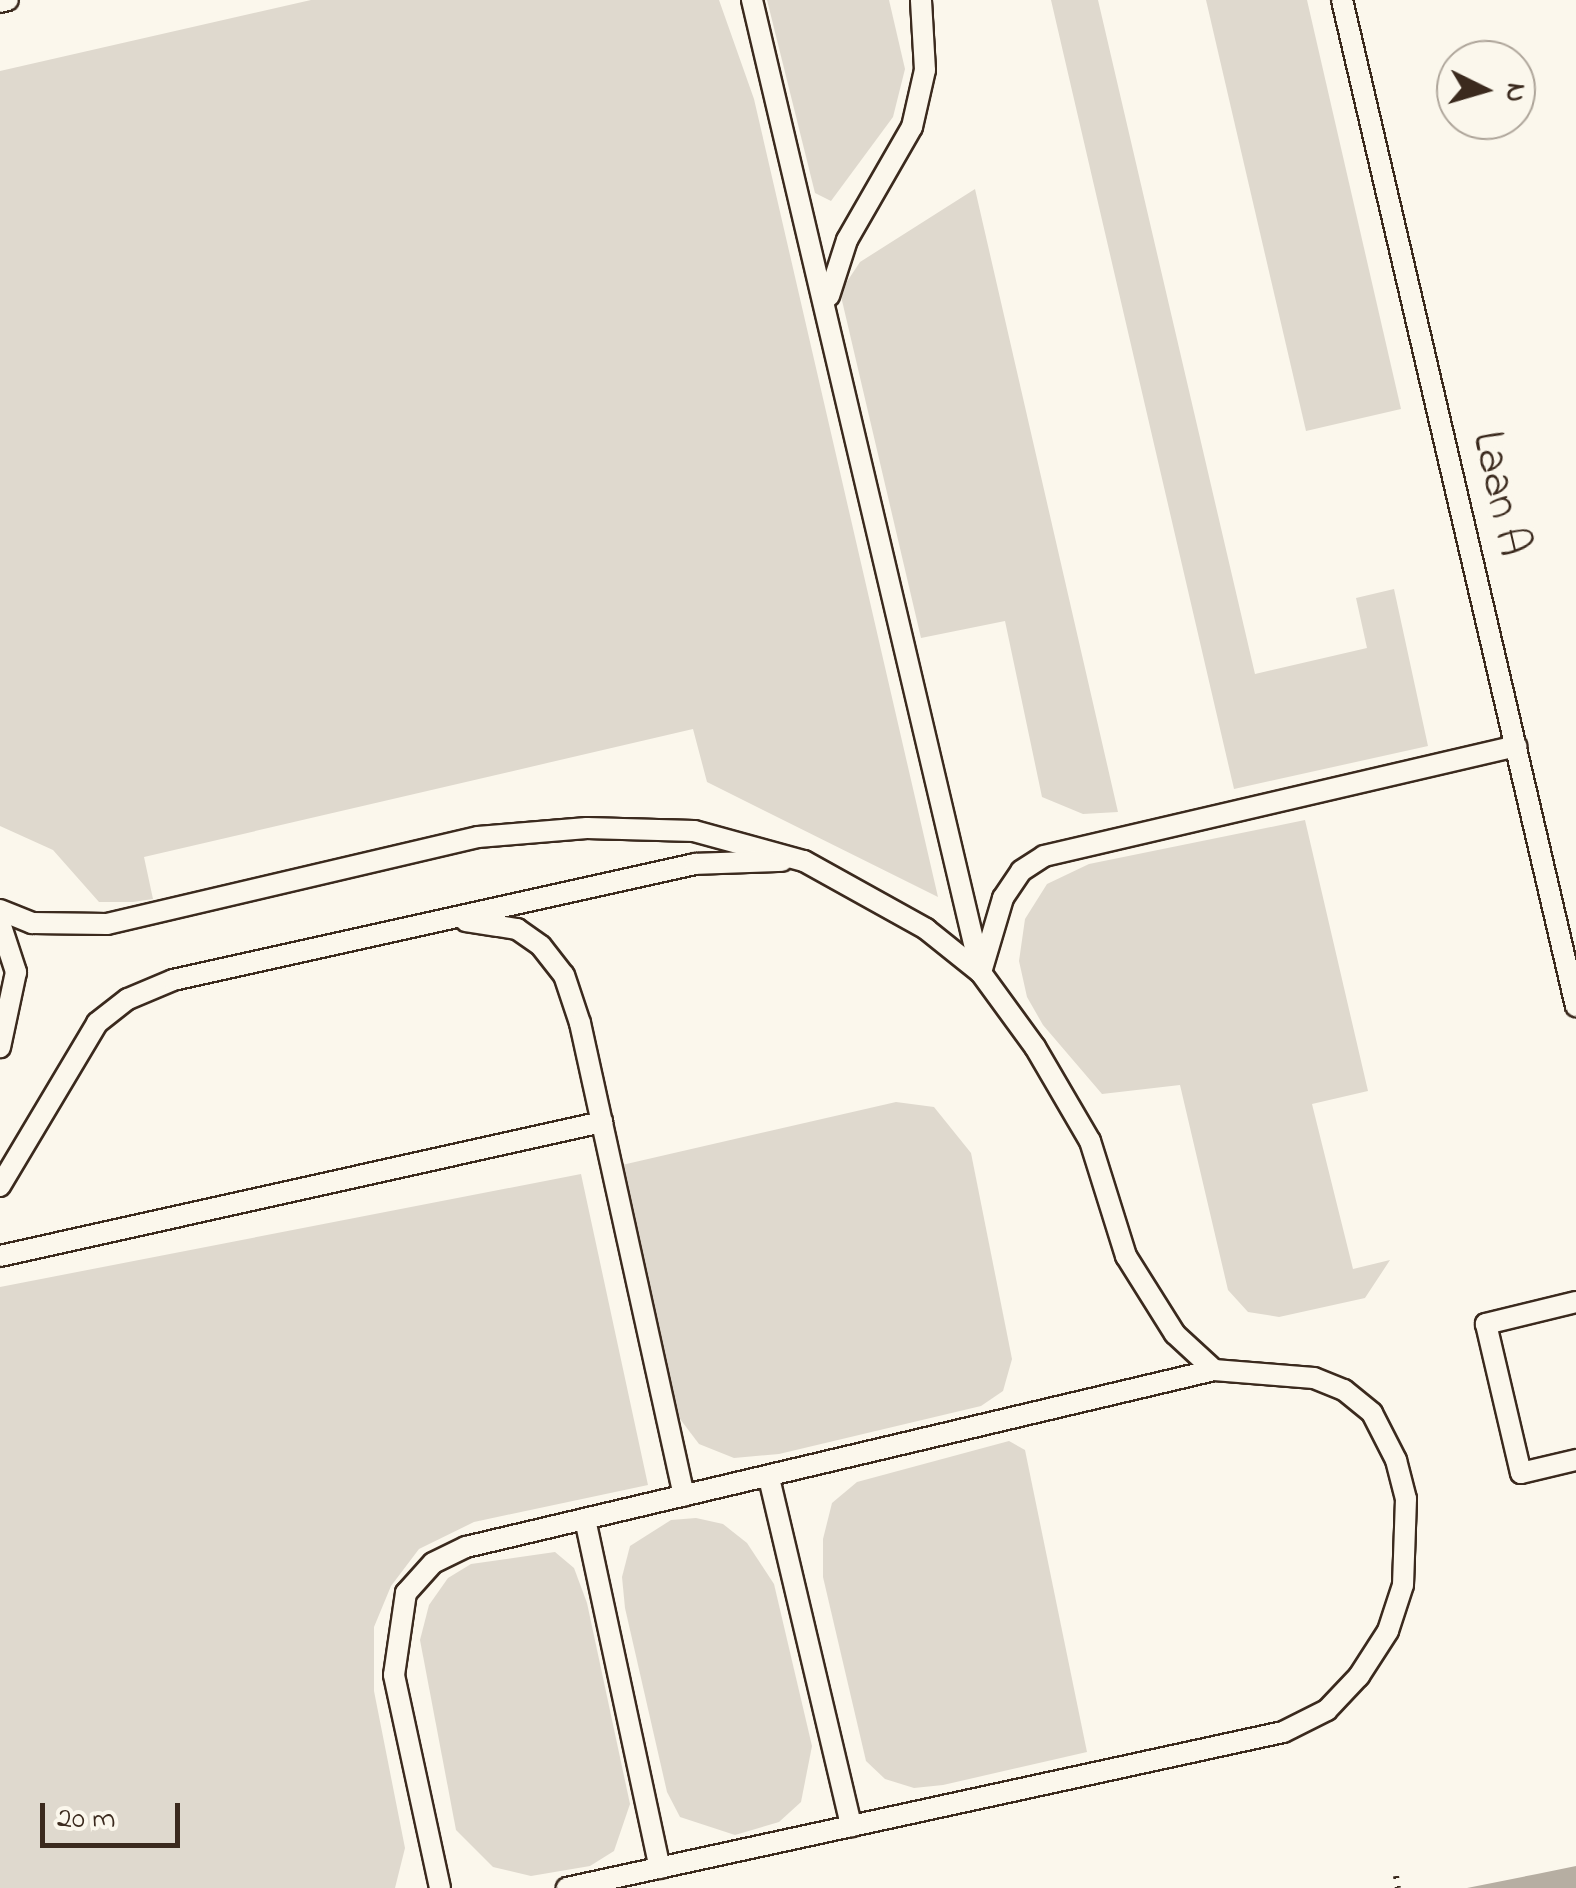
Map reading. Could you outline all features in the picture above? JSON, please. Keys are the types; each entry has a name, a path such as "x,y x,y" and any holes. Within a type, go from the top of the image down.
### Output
{"lane":[{"path":"0,2 8,0"},
{"path":"752,0 981,973"},
{"path":"827,308 848,240 912,127 925,70 921,0"},
{"name":"Laan A","path":"1342,0 1576,1006"},
{"path":"981,973 1003,898 1021,871 1044,856 1516,746"},
{"path":"0,910 32,922 107,924 478,837 587,828 694,830 804,860 926,929 981,973 1036,1047 1090,1142 1126,1256 1175,1334 1214,1370"},
{"path":"0,1186 97,1023 128,999 173,980 695,864 804,860"},
{"path":"434,922 481,921 517,929 541,946 570,991 684,1496"},
{"path":"0,922 16,972 0,1047"},
{"path":"0,1256 602,1122"},
{"path":"1576,1302 1486,1324 1521,1473 1576,1460"},
{"path":"440,1888 394,1674 406,1593 433,1563 466,1547 1214,1370 1314,1378 1344,1390 1372,1413 1396,1460 1410,1540 1403,1585 1388,1631 1360,1676 1327,1710 1284,1732 567,1888"},
{"path":"769,1478 851,1826"},
{"path":"585,1520 660,1868"}],"path":[{"path":"1396,1876 1398,1888"}],"shaded area":[{"path":"311,0 719,0 754,99 938,897 707,782 693,729 144,857 153,899 133,902 99,902 53,850 0,826 0,71"},
{"path":"767,0 889,0 905,69 893,117 831,201 815,193"},
{"path":"1051,0 1098,0 1255,674 1367,648 1356,598 1394,589 1428,746 1234,789"},
{"path":"1206,0 1307,0 1401,409 1306,431"},
{"path":"975,189 1118,812 1083,814 1042,797 1005,621 921,638 840,292 860,262"},
{"path":"1305,820 1368,1091 1312,1104 1353,1269 1390,1260 1365,1298 1279,1317 1248,1312 1228,1290 1180,1085 1102,1094 1043,1025 1027,997 1019,961 1025,919 1047,884 1089,864"},
{"path":"896,1102 934,1107 971,1153 1012,1359 1003,1391 981,1406 779,1454 734,1458 699,1444 677,1415 622,1165"},
{"path":"581,1174 648,1485 474,1522 419,1549 391,1586 374,1627 374,1691 405,1848 395,1888 0,1888 0,1287"},
{"path":"1009,1441 1025,1450 1087,1752 943,1785 914,1788 885,1779 866,1761 823,1577 823,1539 832,1503 857,1482"},
{"path":"696,1518 723,1524 747,1543 774,1584 812,1746 801,1802 779,1822 735,1835 680,1817 667,1792 625,1608 622,1577 630,1546 671,1520"},
{"path":"555,1552 574,1568 587,1603 630,1804 614,1851 590,1866 531,1876 493,1867 456,1830 420,1640 429,1605 448,1578 471,1564"},
{"path":"1576,1866 1576,1888 1467,1888 1537,1874"}]}
